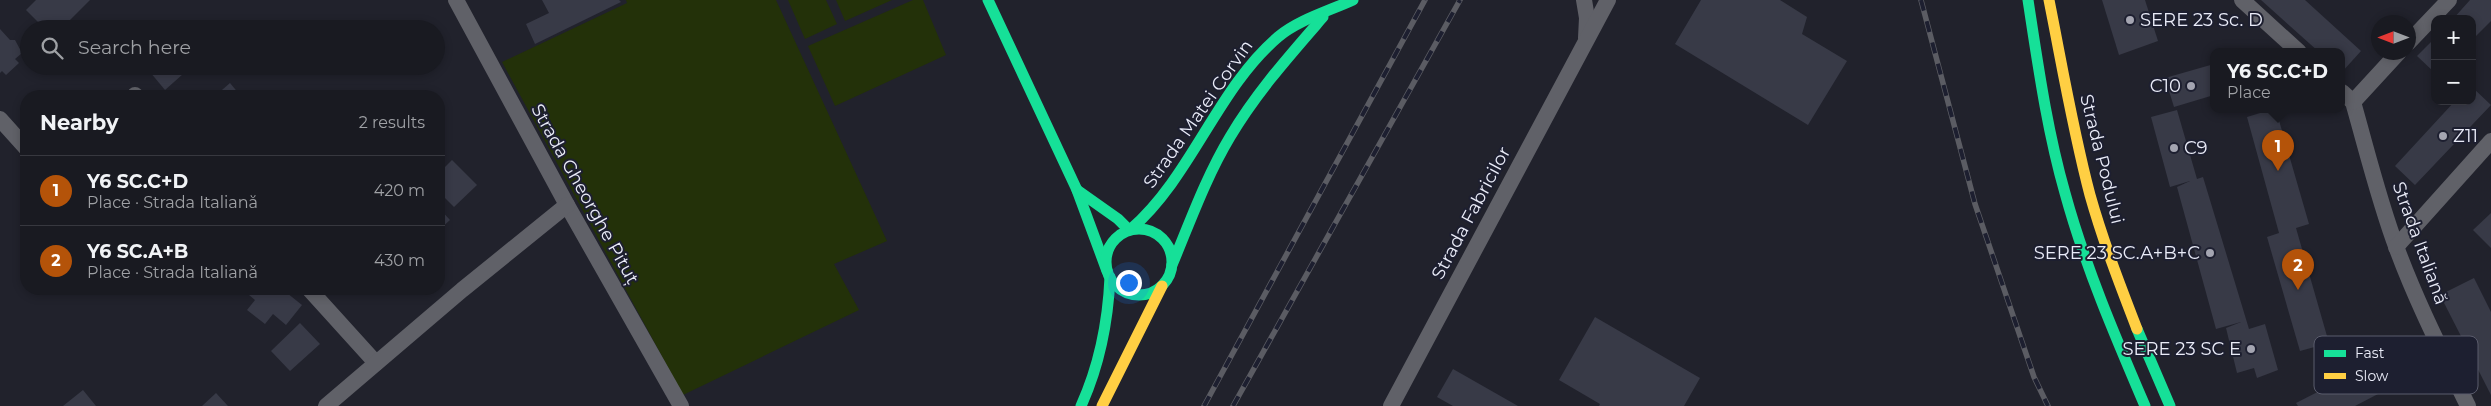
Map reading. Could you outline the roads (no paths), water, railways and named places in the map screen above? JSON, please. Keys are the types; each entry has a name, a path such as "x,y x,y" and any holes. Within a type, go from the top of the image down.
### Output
{"main road":[{"path":"988,0 1078,190 1108,274 1120,289 1130,294 1141,295 1152,292 1162,286"},
{"name":"Strada Matei Corvin","path":"1130,229 1146,216 1164,194 1252,63 1267,46 1294,26 1326,14 1353,0"},
{"path":"2028,0 2056,160 2072,219 2097,293 2145,406"},
{"name":"Strada Podului","path":"2049,0 2075,136 2094,206 2114,269 2170,406"},
{"name":"Strada Matei Corvin","path":"1172,265 1209,178 1240,120 1298,45 1326,14"},
{"path":"1078,190 1130,229"},
{"path":"1081,406 1098,369 1108,325 1108,250 1120,234 1130,229 1145,229 1162,238 1172,256 1172,265 1169,276 1162,286 1102,406"}],"street":[{"name":"Strada Gheorghe Pituț","path":"456,0 567,205 681,406"},
{"name":"Strada Fabricilor","path":"1584,0 1587,18 1586,40"},
{"name":"Strada Fabricilor","path":"1391,406 1608,0"},
{"path":"2242,0 2295,48"},
{"path":"2416,35 2449,0"},
{"path":"2347,97 2390,60"},
{"name":"Strada Italiană","path":"2347,97 2396,247 2433,336"},
{"path":"0,119 20,141"},
{"path":"2396,247 2491,142"},
{"path":"326,406 567,205"},
{"path":"314,295 376,363"},
{"name":"Strada Italiană","path":"2462,394 2468,406"}],"railway":[{"path":"1204,406 1425,0"},
{"path":"1233,406 1460,0"},
{"path":"1921,0 1975,204 2034,377 2048,406"}],"place":[{"name":"SERE 23 Sc. D","path":"2130,20"},
{"name":"C10","path":"2191,86"},
{"name":"Z11","path":"2443,136"},
{"name":"C9","path":"2174,148"},
{"name":"Y6 SC.C+D","path":"2278,171"},
{"name":"SERE 23 SC.A+B+C","path":"2210,253"},
{"name":"Y6 SC.A+B","path":"2298,290"},
{"name":"SERE 23 SC E","path":"2251,349"}]}
